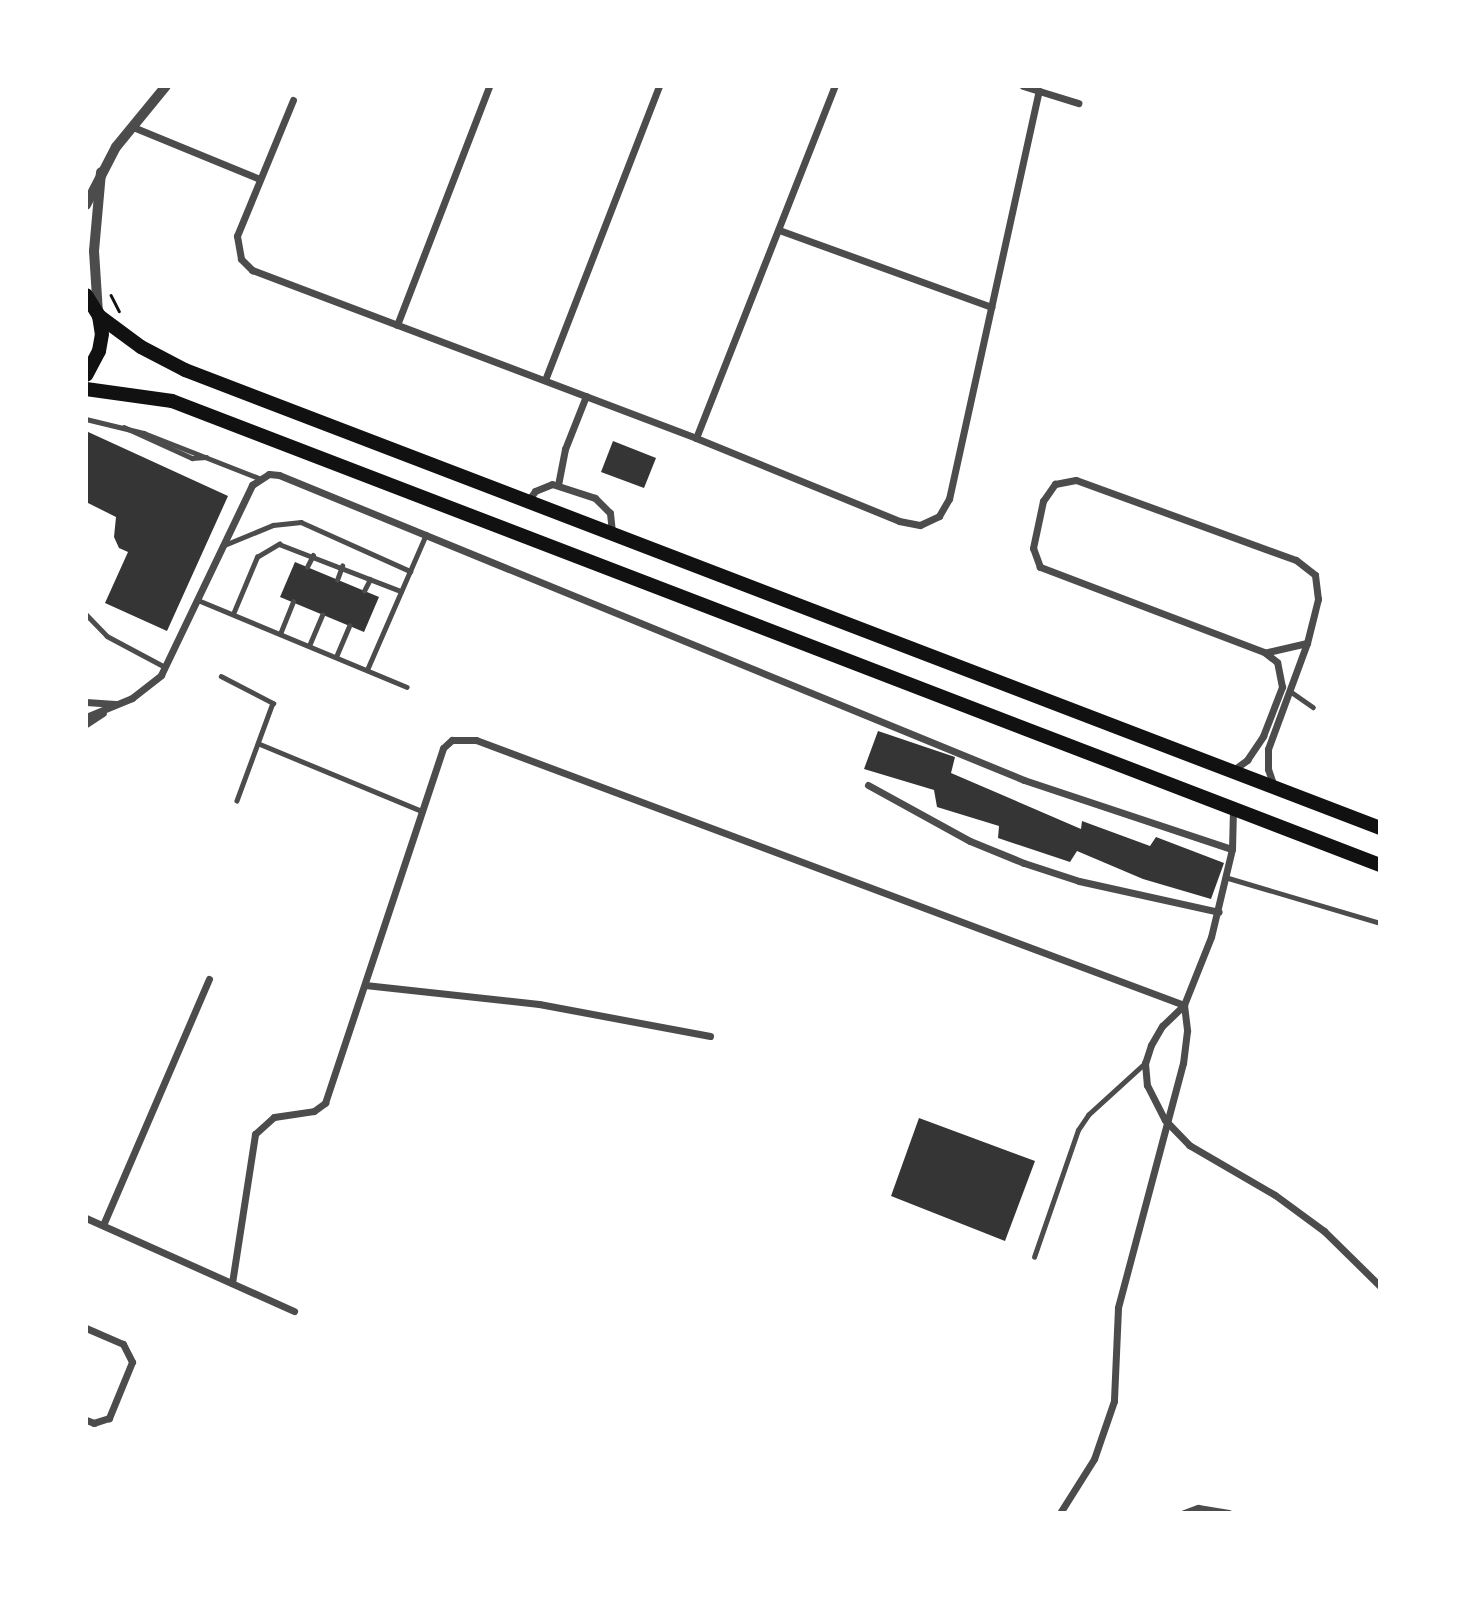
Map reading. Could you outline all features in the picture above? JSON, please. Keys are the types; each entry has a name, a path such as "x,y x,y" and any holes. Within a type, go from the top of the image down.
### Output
{"main road":[{"path":"86,295 99,316 141,347 185,370 1380,828"},
{"path":"86,375 99,351 99,316"},
{"path":"86,389 172,401 1380,865"}],"street":[{"path":"86,205 102,172 166,86"},
{"path":"397,325 489,86"},
{"path":"545,380 659,86"},
{"path":"696,438 835,86"},
{"path":"1023,86 1079,103"},
{"path":"293,100 237,236 237,252 246,265 696,438 899,521 930,522 949,499 1039,91"},
{"path":"133,127 260,179"},
{"path":"99,316 94,251 102,172"},
{"path":"779,230 992,307"},
{"path":"558,485 565,449 586,396"},
{"path":"86,724 143,691 166,668 222,546 259,478 279,475 1024,780 1232,849"},
{"path":"1232,772 1259,745 1282,687 1280,667 1264,652 1040,567 1033,548 1049,488 1061,481 1076,480 1304,564 1315,575 1319,591 1307,643 1268,750 1268,769 1276,788"},
{"path":"528,501 540,487 558,485 607,506 612,534"},
{"path":"1264,652 1307,643"},
{"path":"86,702 119,704"},
{"path":"86,717 119,704"},
{"path":"232,1283 256,1134 274,1117 313,1111 325,1102 443,748 464,737 1184,1005"},
{"path":"868,785 970,841 1024,863 1080,881 1219,912"},
{"path":"1060,1513 1094,1459 1114,1401 1118,1308 1186,1045 1184,1005 1219,912 1232,849 1233,809"},
{"path":"103,1225 209,979"},
{"path":"365,985 539,1003 710,1036"},
{"path":"1184,1005 1162,1026 1145,1063 1147,1085 1165,1120 1189,1146 1275,1195 1324,1231 1380,1286"},
{"path":"86,1218 294,1311"},
{"path":"86,1328 123,1344 132,1362 109,1418 94,1423 86,1420"},
{"path":"1184,1513 1198,1508 1229,1513"}],"lane":[{"path":"86,419 124,428 259,478"},
{"path":"222,546 274,525 301,522 410,571"},
{"path":"367,670 426,534"},
{"path":"233,614 262,550 279,544 342,566 401,591"},
{"path":"307,567 313,555"},
{"path":"337,580 342,566"},
{"path":"364,591 370,579"},
{"path":"198,600 407,687"},
{"path":"280,634 293,602"},
{"path":"86,614 107,636 166,668"},
{"path":"309,646 323,615"},
{"path":"336,657 349,626"},
{"path":"221,676 273,703 237,801"},
{"path":"1290,691 1313,707"},
{"path":"260,744 422,811"},
{"path":"1225,877 1380,923"},
{"path":"1034,1257 1078,1130 1088,1115 1145,1063"}],"path":[{"path":"108,287 121,314"}],"building":[{"path":"86,431 228,496 167,631 105,603 128,552 119,548 114,537 116,517 86,502"},
{"path":"613,441 656,458 644,488 601,472"},
{"path":"295,562 379,597 364,632 280,597"},
{"path":"878,731 955,757 951,773 1081,829 1082,821 1150,846 1156,837 1224,863 1211,899 1143,879 1077,851 1070,862 998,838 999,826 937,807 934,790 864,769"},
{"path":"919,1118 1035,1161 1005,1241 891,1196"}]}
